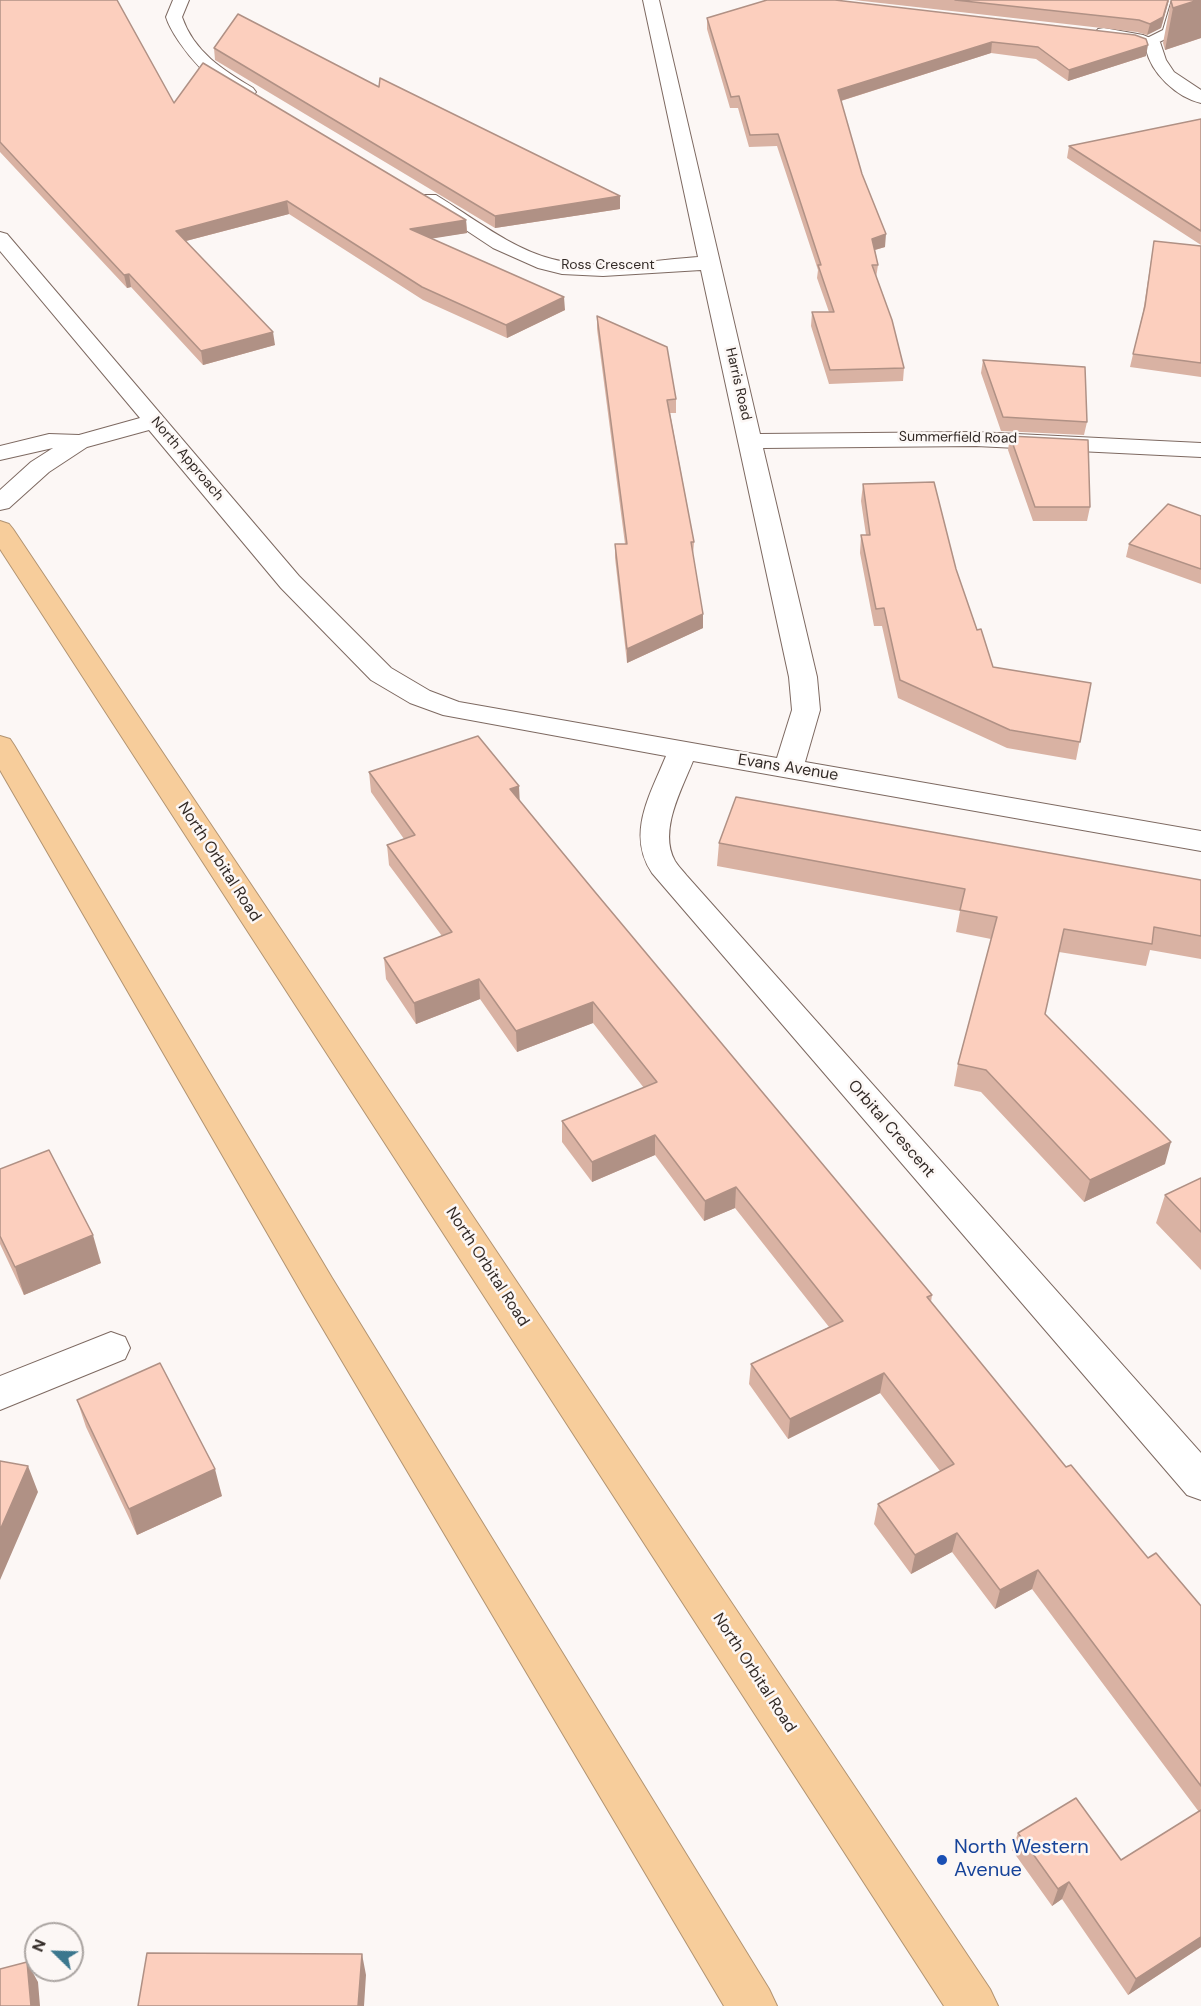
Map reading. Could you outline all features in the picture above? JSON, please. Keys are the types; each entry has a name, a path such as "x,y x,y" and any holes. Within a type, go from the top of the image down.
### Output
{"highway":[{"name":"North Orbital Road","path":"0,529 973,2006"},
{"path":"0,745 325,1299 752,2006"}],"street":[{"path":"181,0 174,17 184,43 222,77 267,104"},
{"name":"Harris Road","path":"651,0 803,677 806,710 789,767"},
{"path":"1085,31 1148,42 1154,46 1157,60 1168,76 1201,98"},
{"name":"Ross Crescent","path":"411,189 524,256 546,264 581,268 711,263"},
{"name":"North Approach","path":"0,238 290,582 381,674"},
{"path":"0,502 40,467 80,442 156,421"},
{"name":"Summerfield Road","path":"751,441 892,436 962,437 1201,450"},
{"path":"0,453 49,441 80,442"},
{"name":"Evans Avenue","path":"381,674 420,697 453,709 683,752 789,767 1201,841"},
{"name":"Orbital Crescent","path":"683,752 657,819 655,842 660,860 676,883 1201,1482"},
{"path":"0,1393 111,1348"}],"lane":[{"path":"1148,42 1170,33 1180,0"}],"building":[{"path":"0,0 117,0 174,103 203,63 466,220 410,229 564,297 506,325 422,287 287,201 176,231 273,332 201,351 129,274 124,275 0,142"},
{"path":"767,0 835,0 1135,35 1146,39 1148,45 1069,70 1038,47 992,42 838,90 862,174 886,234 872,239 878,265 872,265 892,320 904,368 830,370 812,312 834,312 778,134 750,135 739,96 731,97 707,18"},
{"path":"955,0 1168,0 1163,17 1150,24 1139,20"},
{"path":"1172,0 1198,0 1173,8"},
{"path":"238,14 379,87 380,78 620,196 495,216 214,48"},
{"path":"1201,119 1201,231 1069,146"},
{"path":"1154,241 1201,246 1201,363 1133,354 1145,306"},
{"path":"597,316 667,347 676,399 667,400 694,542 691,542 703,614 627,649 615,544 627,544"},
{"path":"983,360 1085,367 1087,422 1003,417"},
{"path":"1010,436 1088,440 1090,507 1035,507"},
{"path":"934,482 956,569 977,630 981,629 993,667 1091,683 1080,742 1010,730 900,680 884,608 876,609 861,535 870,535 863,484"},
{"path":"1168,504 1201,516 1201,569 1129,544"},
{"path":"478,736 519,786 510,789 932,1295 927,1297 1066,1467 1071,1465 1148,1558 1156,1553 1201,1606 1201,1786 1038,1570 1000,1590 957,1533 915,1555 878,1504 954,1464 884,1373 790,1419 751,1364 843,1321 736,1187 705,1201 655,1135 592,1162 562,1121 657,1082 593,1002 516,1031 479,979 414,1003 384,958 452,932 387,845 415,835 369,772"},
{"path":"736,797 1201,880 1201,936 1154,927 1152,944 1064,929 1045,1014 1171,1142 1090,1180 986,1070 958,1064 997,917 960,910 965,889 719,843"},
{"path":"49,1150 93,1235 15,1267 0,1236 0,1169"},
{"path":"1201,1178 1201,1232 1165,1195"},
{"path":"160,1363 215,1469 129,1509 77,1400"},
{"path":"0,1461 28,1466 0,1530"},
{"path":"1076,1798 1121,1860 1201,1810 1201,1937 1136,1979 1069,1882 1058,1889 1018,1833"},
{"path":"147,1953 362,1954 358,2006 138,2006"},
{"path":"24,1963 24,1982 29,1982 31,2006 0,2006 0,1969"}],"place":[{"name":"North Western Avenue","path":"942,1860"}]}
